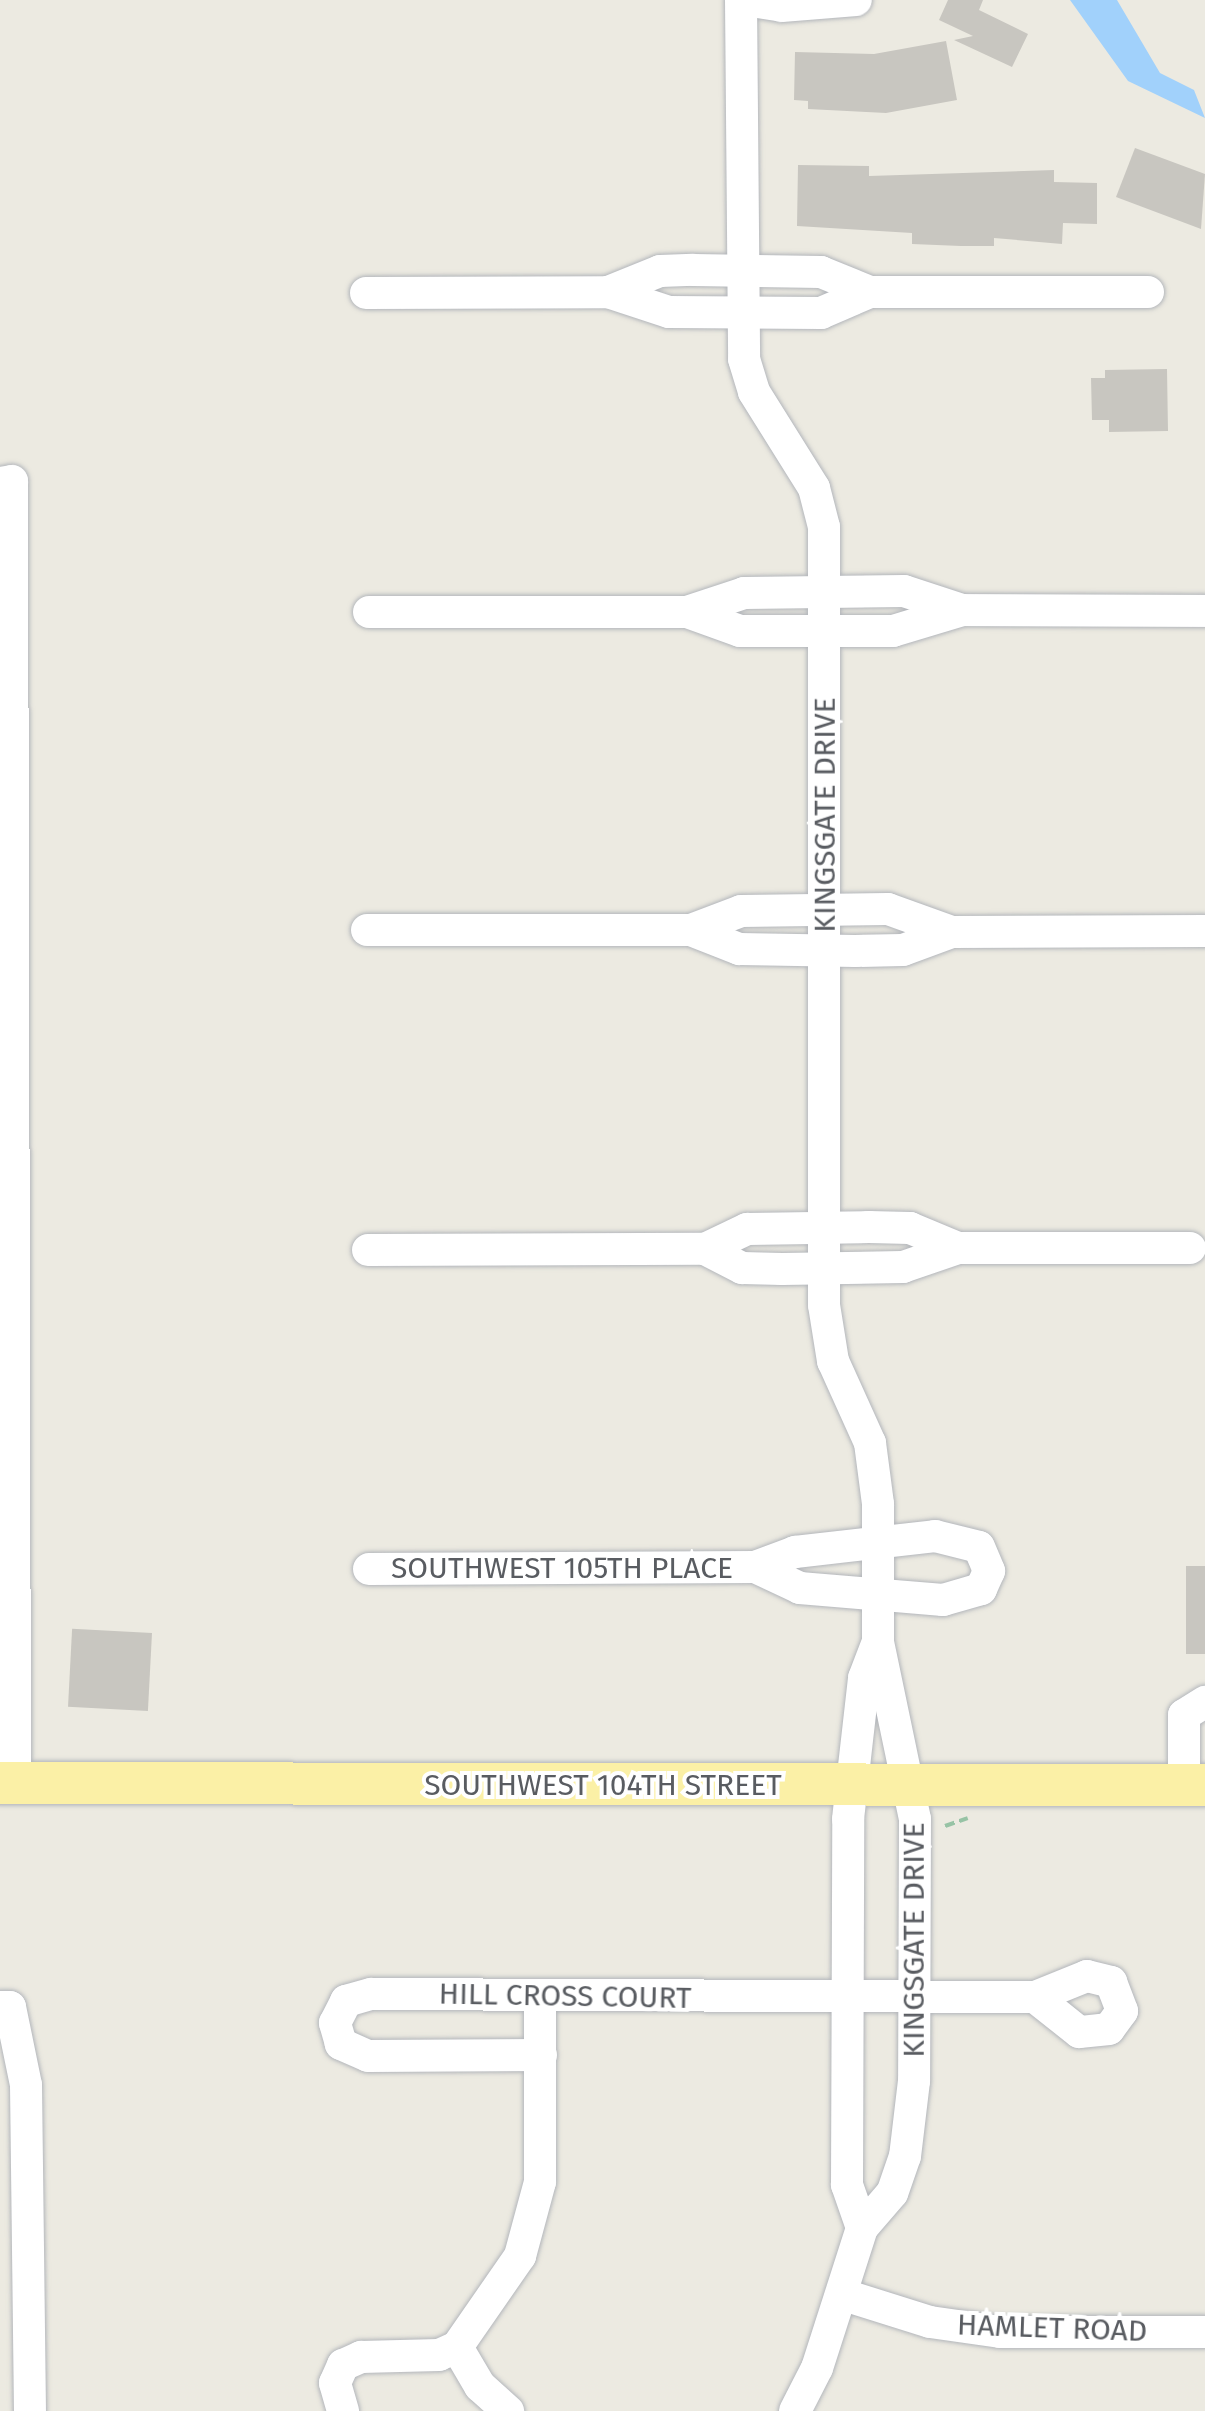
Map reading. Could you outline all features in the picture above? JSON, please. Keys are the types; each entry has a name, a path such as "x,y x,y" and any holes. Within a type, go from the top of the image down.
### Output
{"main road":[{"name":"SOUTHWEST 104TH STREET","path":"7,1784 1195,1785"}],"street":[{"path":"743,0 782,6 856,0"},
{"name":"KINGSGATE DRIVE","path":"743,0 741,312 754,392 818,498 826,591 826,1268 833,1361 870,1443 878,1642 910,1784 914,1998 906,2156 892,2193 862,2228 844,2295 794,2411"},
{"path":"608,292 660,271 741,270 821,272 870,292 1148,292"},
{"path":"366,293 608,292 669,312 830,312 870,292"},
{"path":"6,482 7,1784"},
{"path":"369,612 687,612 744,592 904,590 962,610 1205,612"},
{"path":"687,612 740,632 907,630 962,610"},
{"path":"368,930 691,930 740,911 826,910 904,911 952,932"},
{"path":"691,930 739,949 826,950 903,950 952,932 1205,930"},
{"path":"705,1250 747,1229 826,1228 910,1228 958,1248"},
{"path":"368,1250 705,1250 742,1268 904,1268 958,1248 1190,1248"},
{"name":"SOUTHWEST 105TH PLACE","path":"369,1569 755,1567 811,1549 954,1537 979,1547 989,1571 981,1589 959,1599 800,1588 755,1567"},
{"name":"KINGSGATE DRIVE","path":"862,2228 848,2185 852,1785 864,1678 878,1642"},
{"path":"1195,1785 1184,1715 1205,1702"},
{"name":"HILL CROSS COURT","path":"540,2055 368,2056 342,2044 335,2023 346,2001 357,1996 540,2000 1035,1997"},
{"path":"343,2411 334,2383 350,2360 439,2354 456,2346 529,2236 540,2182 540,2000"},
{"path":"0,2007 10,2007 26,2085 30,2411"},
{"name":"HAMLET ROAD","path":"844,2295 930,2322 1000,2332 1205,2332"},
{"path":"456,2346 485,2405"}],"water":[{"path":"1070,0 1117,0 1160,73 1194,90 1205,118 1128,81"}],"building":[{"path":"948,0 983,0 979,10 1028,34 1012,67 954,40 973,36 939,20"},
{"path":"946,41 957,100 886,113 808,109 808,101 794,100 795,52 874,54"},
{"path":"1135,148 1205,174 1201,229 1116,197"},
{"path":"798,165 869,166 869,176 1054,170 1054,182 1097,183 1097,224 1063,223 1062,244 994,238 994,246 912,244 912,233 797,226"},
{"path":"1167,369 1168,431 1109,432 1109,420 1092,420 1091,378 1105,378 1105,370"},
{"path":"1186,1566 1205,1566 1205,1654 1186,1654"},
{"path":"72,1629 152,1633 148,1711 68,1707"}]}
